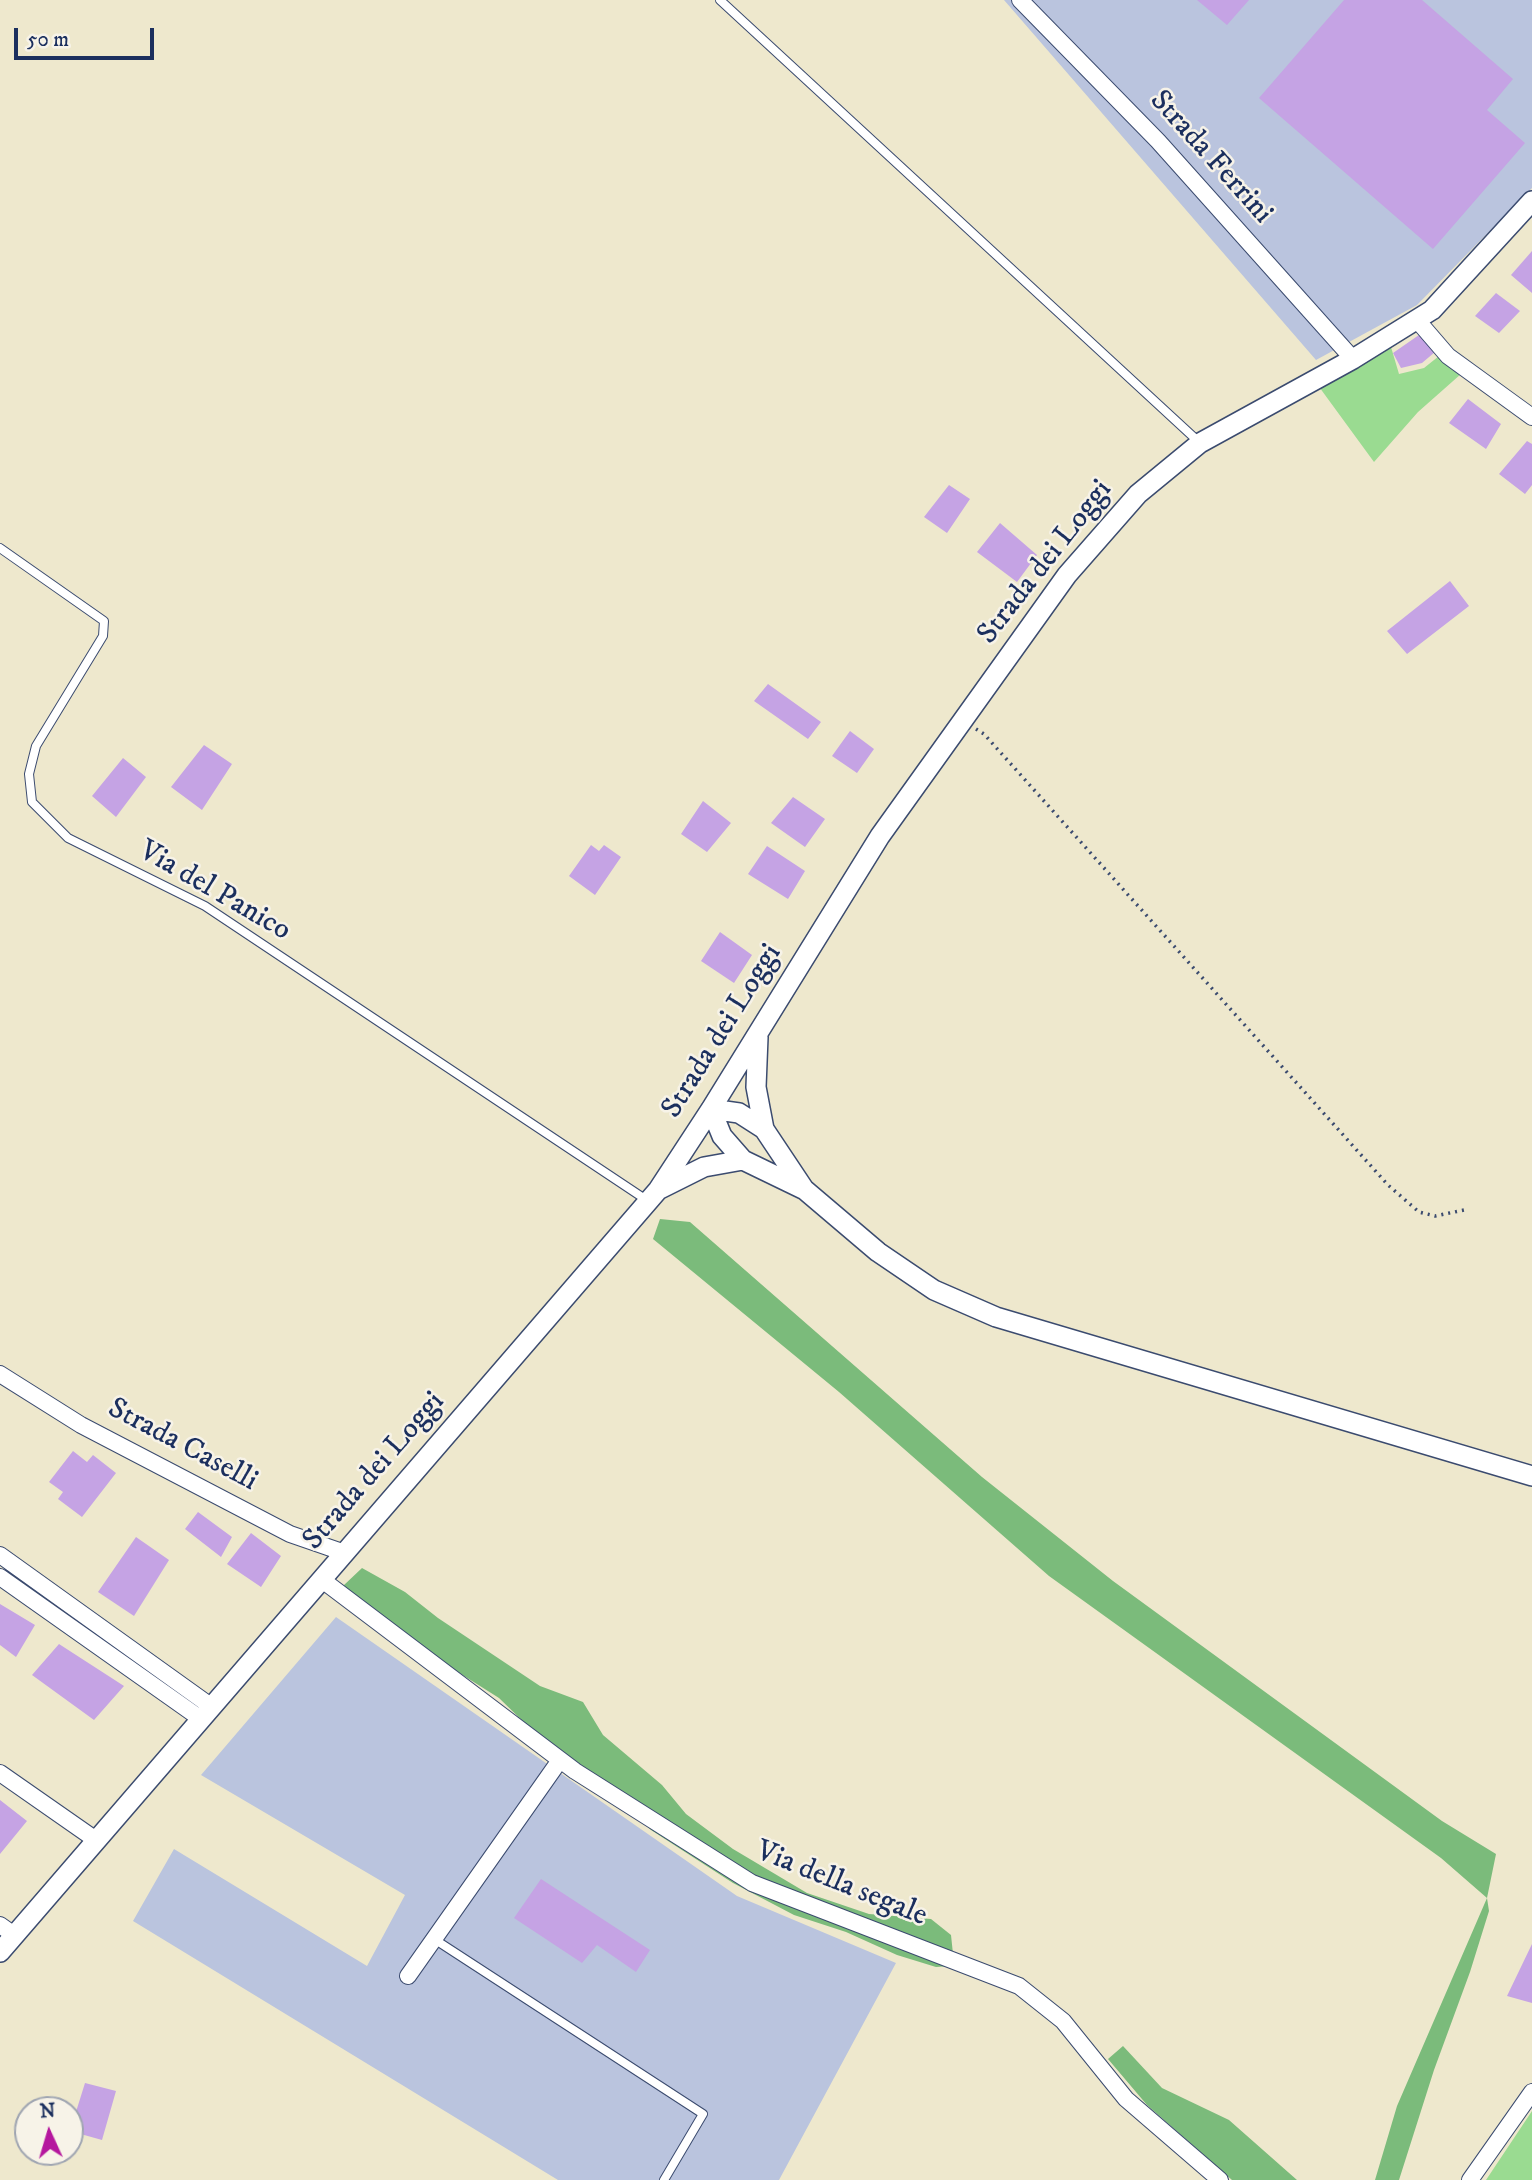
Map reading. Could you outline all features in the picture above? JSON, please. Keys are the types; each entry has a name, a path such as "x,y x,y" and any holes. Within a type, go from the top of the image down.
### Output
{"street":[{"name":"Strada Ferrini","path":"1020,0 1158,141 1353,359"},
{"name":"Strada dei Loggi","path":"0,1952 7,1930 96,1840 653,1196 711,1109 880,836 1067,575 1138,494 1200,443 1353,359 1433,310 1532,201"},
{"path":"1417,320 1448,356 1532,417"},
{"path":"758,1034 756,1087 764,1129 805,1190"},
{"path":"711,1109 739,1113 764,1129"},
{"path":"711,1109 722,1136 743,1160 805,1190 878,1252 934,1290 996,1317 1532,1476"},
{"path":"653,1196 704,1167 743,1160"},
{"name":"Strada Caselli","path":"0,1374 81,1425 290,1534 345,1553"},
{"path":"0,1555 207,1713"},
{"path":"0,1577 207,1713"},
{"name":"Via della segale","path":"321,1579 575,1771 752,1883 1019,1986 1063,2021 1126,2099 1220,2180"},
{"path":"408,1976 560,1760"},
{"path":"0,1773 96,1840"},
{"path":"1470,2180 1532,2092"}],"lane":[{"path":"720,0 1200,443"},
{"name":"Via del Panico","path":"0,548 104,621 103,635 36,746 29,774 32,802 68,838 205,906 653,1196"},
{"path":"434,1940 703,2114 664,2180"}],"path":[{"path":"963,720 984,734 1388,1185 1419,1212 1435,1216 1464,1210"}],"shaded area":[{"path":"1004,0 1532,0 1532,188 1417,305 1316,360"},
{"path":"336,1617 737,1896 896,1963 779,2180 558,2180 133,1921 174,1849 367,1966 405,1895 201,1775"}],"green space":[{"path":"1391,347 1399,374 1424,368 1439,356 1461,374 1418,412 1374,462 1317,384"},
{"path":"660,1219 690,1222 982,1477 1113,1581 1442,1821 1496,1854 1487,1898 1441,1858 1049,1576 839,1392 653,1239"},
{"path":"362,1568 405,1592 438,1618 540,1686 583,1702 603,1735 662,1785 686,1814 733,1849 807,1893 869,1914 931,1919 951,1935 951,1966 936,1967 897,1955 846,1932 794,1915 733,1883 651,1830 603,1783 535,1733 499,1698 396,1633 343,1586"},
{"path":"1487,1898 1489,1911 1470,1972 1434,2070 1399,2180 1375,2180 1397,2106"},
{"path":"1123,2046 1162,2088 1229,2120 1297,2180 1232,2180 1147,2105 1108,2059"},
{"path":"1532,2111 1532,2180 1486,2180"}],"building":[{"path":"1197,0 1249,0 1227,25"},
{"path":"1344,0 1422,0 1513,79 1487,110 1525,143 1433,249 1259,98"},
{"path":"1532,251 1532,293 1511,275"},
{"path":"1496,293 1520,311 1499,333 1475,316"},
{"path":"1419,335 1435,352 1422,363 1401,368 1393,353"},
{"path":"1468,399 1501,424 1486,449 1449,423"},
{"path":"1527,441 1532,444 1532,485 1525,494 1499,474"},
{"path":"949,485 970,499 947,533 924,517"},
{"path":"1000,523 1037,555 1017,582 977,552"},
{"path":"1450,581 1469,606 1407,654 1387,631"},
{"path":"768,684 821,722 808,739 754,701"},
{"path":"850,731 874,749 857,773 832,756"},
{"path":"204,745 232,764 202,810 171,787"},
{"path":"123,758 146,777 116,817 92,796"},
{"path":"793,797 825,819 805,847 771,823"},
{"path":"703,801 731,823 707,852 681,834"},
{"path":"591,845 599,851 604,845 621,857 595,895 569,876"},
{"path":"767,846 805,871 788,899 748,874"},
{"path":"720,932 752,955 734,983 701,961"},
{"path":"73,1451 87,1462 93,1455 116,1473 82,1517 58,1499 63,1492 49,1482"},
{"path":"198,1512 232,1537 221,1557 185,1529"},
{"path":"251,1533 281,1556 261,1587 227,1564"},
{"path":"136,1537 169,1560 134,1616 98,1592"},
{"path":"0,1604 35,1625 16,1657 0,1645"},
{"path":"59,1644 124,1686 94,1720 32,1675"},
{"path":"0,1800 27,1821 0,1854"},
{"path":"541,1879 650,1950 636,1972 597,1945 582,1963 514,1918"},
{"path":"1532,1944 1532,2003 1507,1996"},
{"path":"85,2083 116,2091 102,2140 84,2135 84,2096 81,2096"}]}
